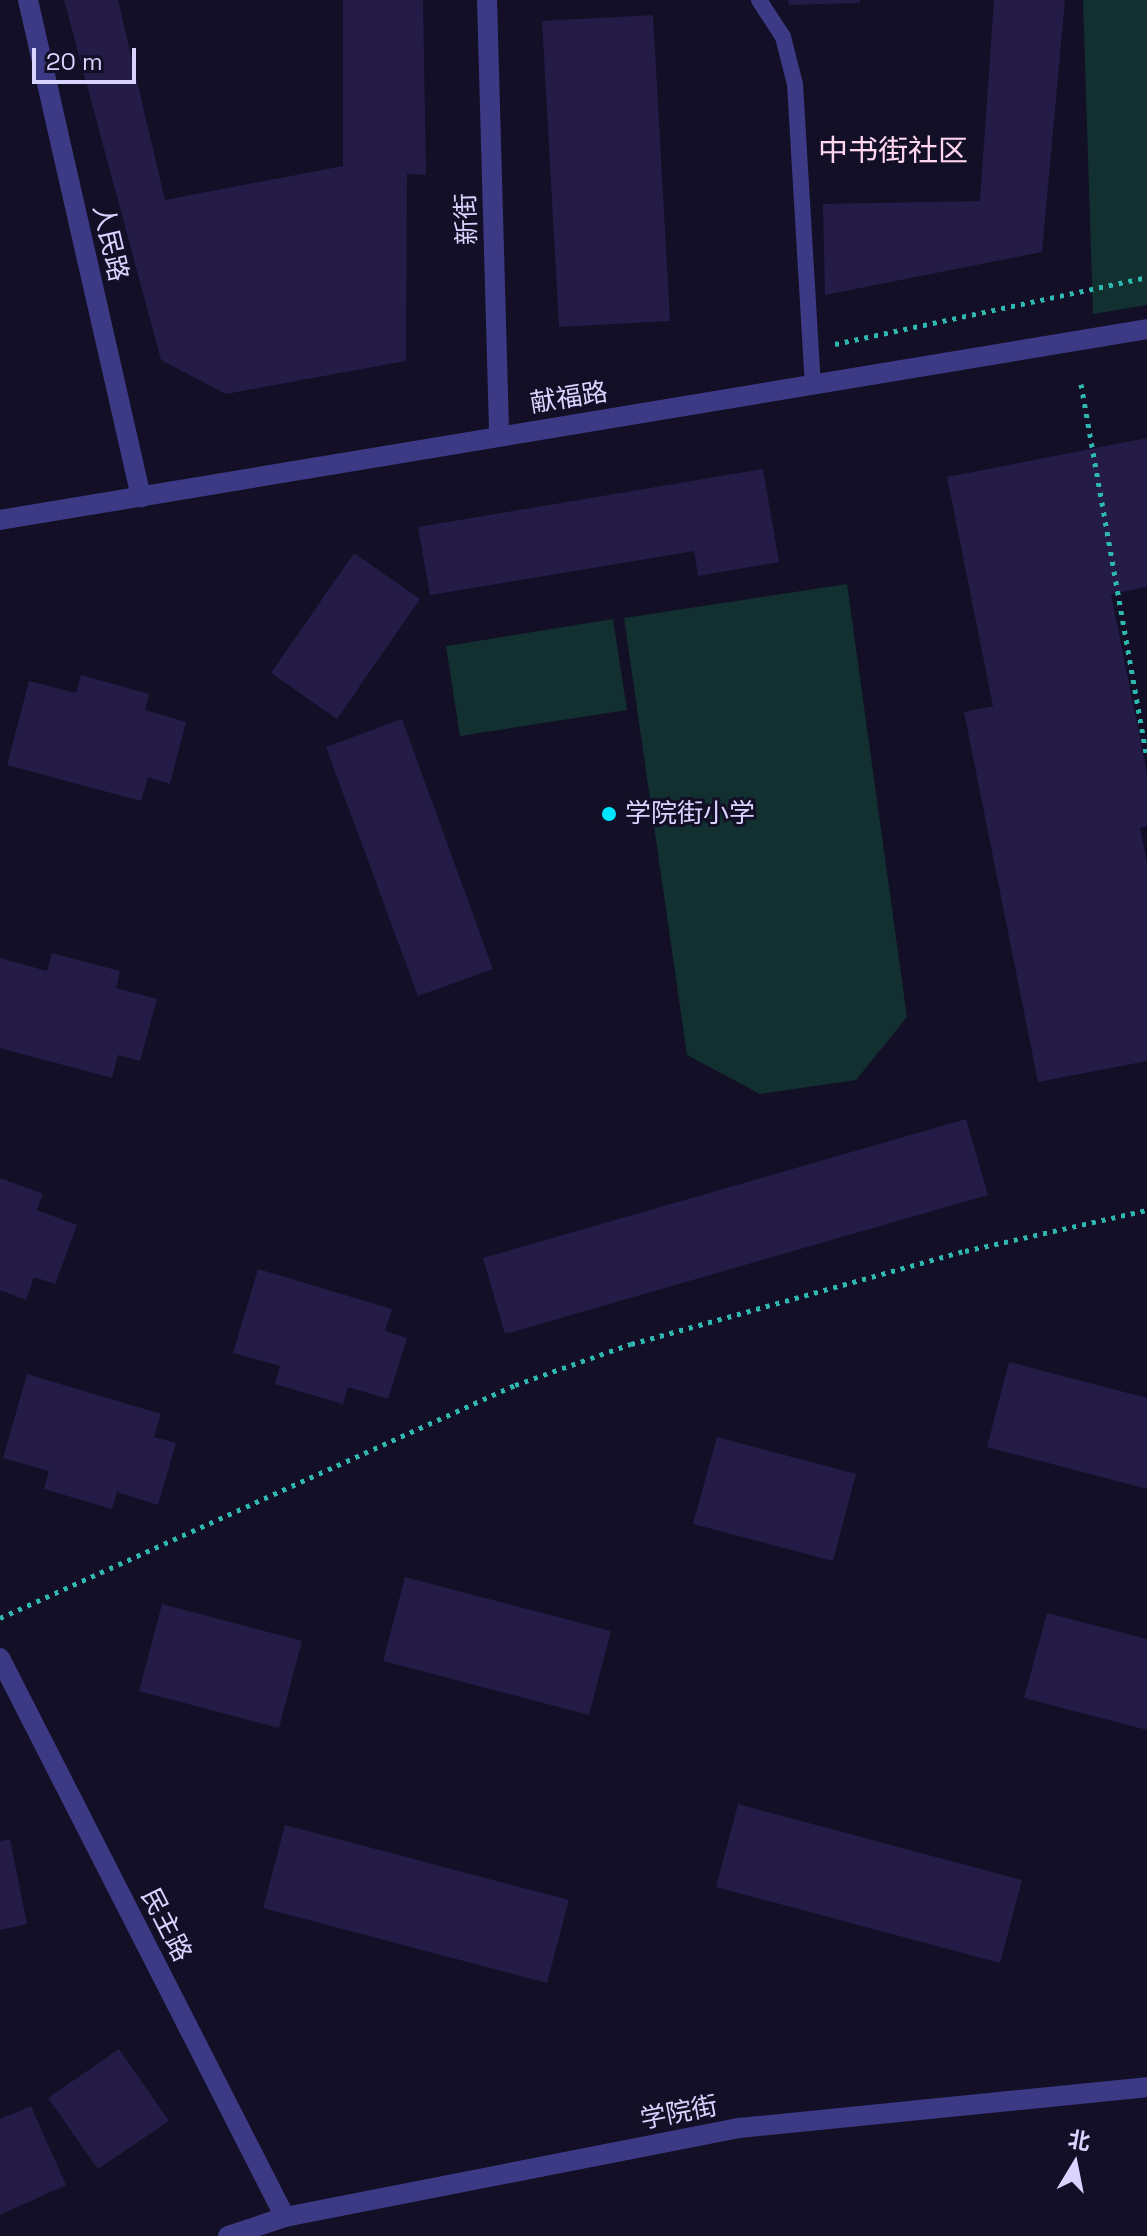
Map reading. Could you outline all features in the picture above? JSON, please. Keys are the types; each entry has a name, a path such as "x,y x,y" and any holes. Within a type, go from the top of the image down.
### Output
{"street":[{"name":"人民路","path":"28,0 141,497"},
{"name":"新街","path":"487,0 499,436"},
{"name":"献福路","path":"0,520 1147,329"},
{"name":"民主路","path":"0,1658 285,2217"},
{"name":"学院街","path":"228,2236 285,2217 739,2128 1147,2087"}],"lane":[{"path":"759,0 783,37 795,84 813,385"}],"path":[{"path":"811,350 1147,277"},
{"path":"1081,384 1147,758"},
{"path":"0,1618 515,1385 631,1344 1147,1210"}],"green space":[{"path":"1083,0 1147,0 1147,305 1093,314"},
{"path":"847,584 907,1017 856,1080 760,1094 687,1055 624,618"},
{"path":"613,619 627,710 460,736 446,646"}],"building":[{"path":"64,0 118,0 165,200 343,166 343,0 423,0 426,175 407,174 406,361 226,394 161,360"},
{"path":"788,0 860,0 860,3 789,5"},
{"path":"994,0 1065,0 1042,252 825,295 823,204 980,201"},
{"path":"653,15 670,321 559,327 542,21"},
{"path":"1147,438 1147,587 1111,594 1147,773 1147,826 1140,828 1147,862 1147,1061 1038,1082 964,712 993,706 947,477"},
{"path":"763,469 779,562 698,576 694,551 430,595 418,527"},
{"path":"354,553 420,599 337,719 271,673"},
{"path":"81,675 149,694 145,710 186,722 170,784 148,777 141,801 7,765 29,681 76,693"},
{"path":"402,719 493,969 418,996 326,747"},
{"path":"52,953 120,971 116,988 157,999 140,1061 118,1055 112,1078 0,1048 0,958 47,971"},
{"path":"966,1119 988,1195 505,1334 483,1258"},
{"path":"0,1178 43,1194 37,1210 77,1225 55,1284 34,1277 26,1300 0,1290"},
{"path":"258,1269 392,1309 385,1331 407,1338 388,1399 348,1387 343,1404 275,1384 280,1366 233,1353"},
{"path":"1009,1362 1147,1398 1147,1489 987,1447"},
{"path":"27,1374 161,1414 154,1437 176,1443 158,1505 117,1492 112,1509 44,1489 49,1471 3,1458"},
{"path":"717,1437 856,1474 833,1561 693,1524"},
{"path":"405,1577 611,1631 589,1715 383,1661"},
{"path":"162,1604 302,1641 279,1728 139,1691"},
{"path":"1047,1613 1147,1639 1147,1730 1024,1698"},
{"path":"738,1804 1022,1880 1000,1963 716,1887"},
{"path":"285,1825 569,1900 547,1983 263,1908"},
{"path":"10,1839 27,1924 0,1930 0,1841"},
{"path":"119,2049 169,2121 98,2169 48,2098"},
{"path":"31,2106 66,2185 0,2215 0,2119"}],"place":[{"name":"学院街小学","path":"609,814"}],"district":[{"name":"中书街社区","path":"893,151"}]}
